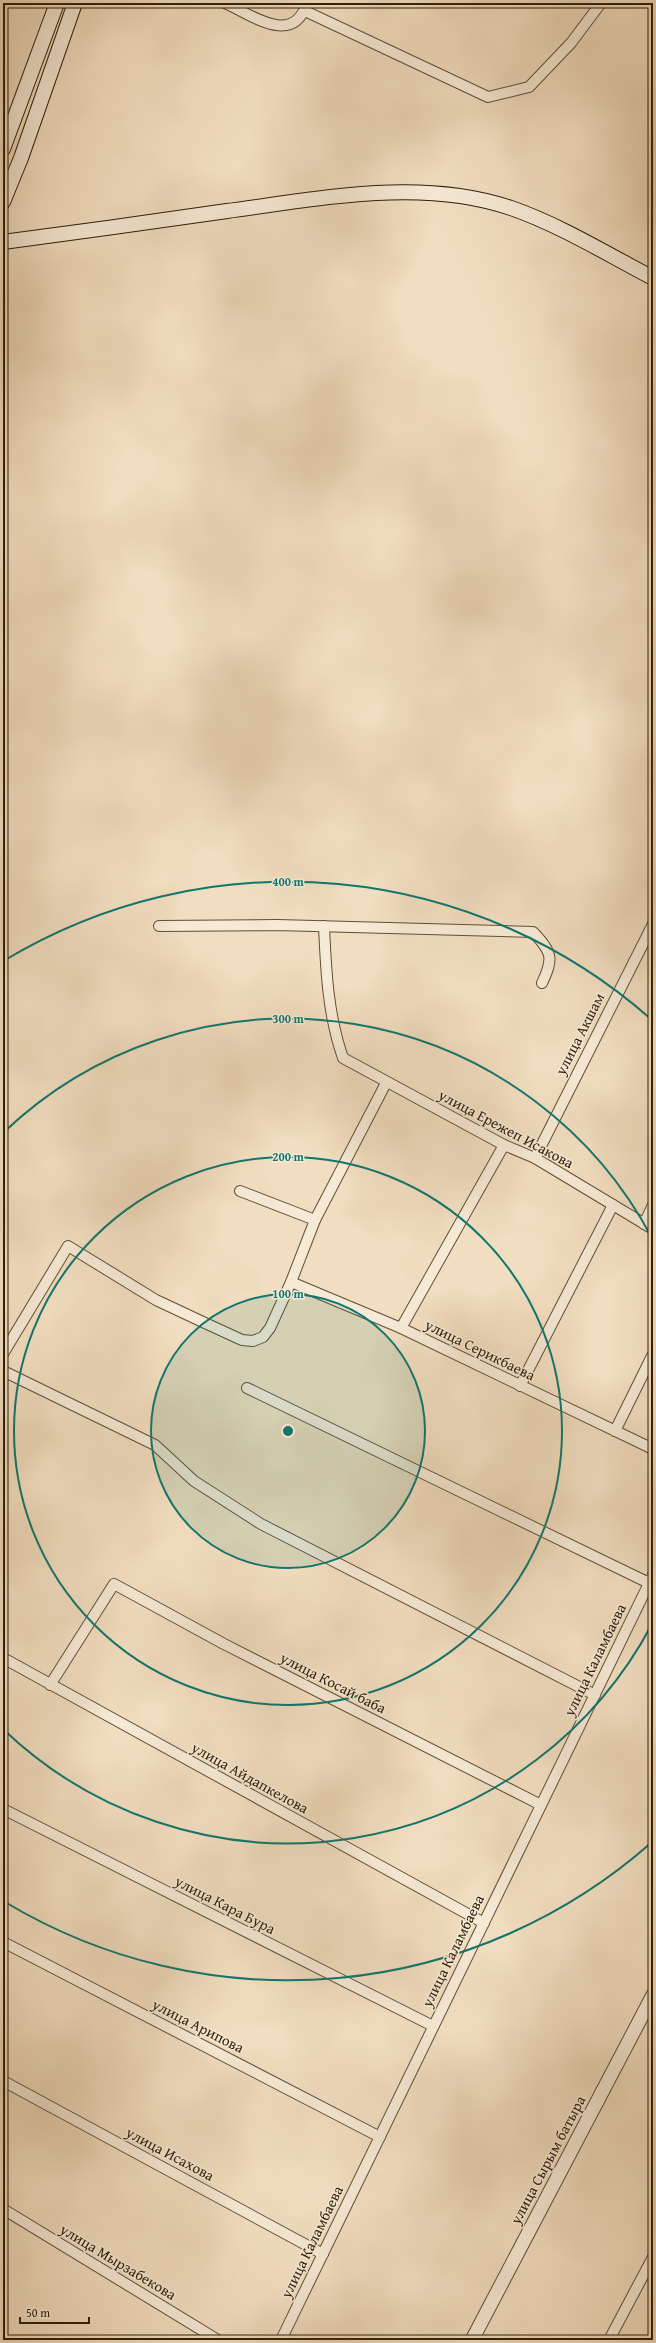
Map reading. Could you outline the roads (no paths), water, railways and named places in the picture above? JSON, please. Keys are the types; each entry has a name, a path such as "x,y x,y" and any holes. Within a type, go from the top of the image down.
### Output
{"main road":[{"path":"3,149 57,3"},
{"path":"3,202 21,158 75,3"},
{"path":"3,242 316,199 396,192 468,198 510,208 543,221 653,278"}],"street":[{"path":"225,3 277,27 290,26 300,19 306,7 488,97 529,87 571,43 602,3"},
{"name":"улица Акшам","path":"535,1158 653,924"},
{"path":"159,926 324,926 533,932 548,947 550,967 542,984"},
{"name":"улица Ережеп Исакова","path":"324,926 327,994 336,1038 343,1058 386,1083 504,1145 535,1158 653,1229"},
{"path":"3,1354 68,1246 156,1300 242,1340 253,1341 263,1336 270,1328 291,1282 315,1220 386,1083"},
{"path":"401,1328 504,1145"},
{"path":"240,1190 315,1220"},
{"path":"520,1386 613,1205"},
{"path":"644,1224 653,1205"},
{"name":"улица Серикбаева","path":"291,1282 401,1328 653,1449"},
{"path":"615,1431 652,1356"},
{"path":"3,1371 155,1445 194,1481 261,1524 595,1695"},
{"path":"247,1388 651,1579"},
{"name":"улица Каламбаева","path":"281,2340 651,1579"},
{"name":"улица Косай баба","path":"50,1685 114,1584 224,1644 541,1805"},
{"name":"улица Айдапкелова","path":"3,1658 484,1923"},
{"name":"улица Кара Бура","path":"3,1809 433,2026"},
{"name":"улица Арипова","path":"3,1942 380,2137"},
{"name":"улица Сырым батыра","path":"472,2340 653,1995"},
{"name":"улица Исахова","path":"3,2081 323,2254"},
{"name":"улица Мырзабекова","path":"3,2209 218,2340"},
{"path":"609,2340 653,2257"}]}
